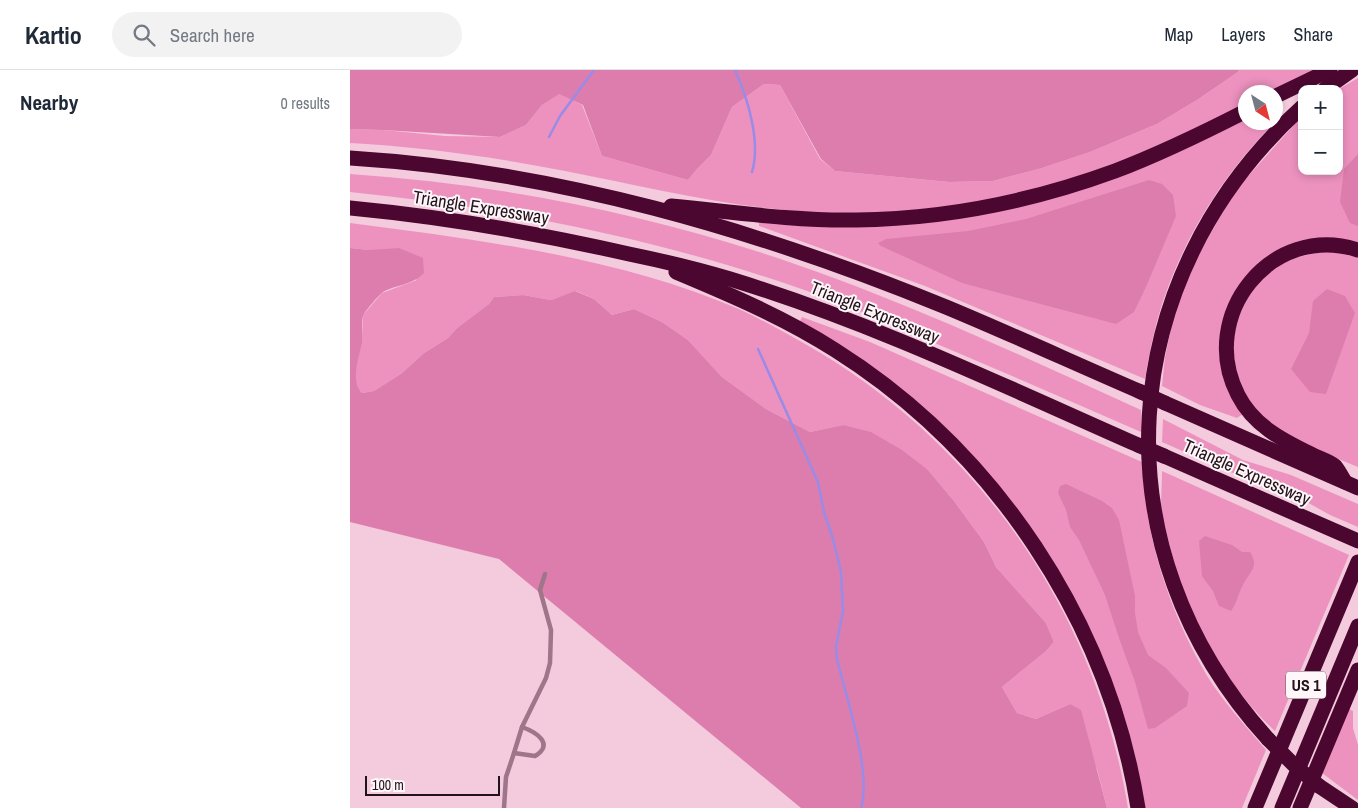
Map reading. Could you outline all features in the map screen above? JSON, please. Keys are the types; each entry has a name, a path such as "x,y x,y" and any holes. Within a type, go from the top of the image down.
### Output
{"highway":[{"path":"1283,93 1330,70"},
{"path":"1331,85 1352,70"},
{"path":"1298,111 1266,141 1234,180 1207,221 1184,268 1167,314 1156,363 1149,413 1150,464 1161,542 1186,615 1210,662 1239,705 1268,739 1319,786 1352,808"},
{"path":"632,202 824,220 889,218 952,211 1011,201 1091,179 1169,148 1238,115"},
{"name":"Triangle Expressway","path":"350,158 403,163 552,184 632,202 745,235 841,267 946,307 1352,485"},
{"name":"Triangle Expressway","path":"350,208 417,215 562,239 731,279 834,314 915,347 1355,540"},
{"path":"1352,485 1334,465 1280,439 1260,424 1247,410 1238,396 1230,374 1226,339 1231,316 1241,294 1256,276 1274,261 1295,250 1319,246 1342,246 1358,250"},
{"path":"638,256 775,316 836,350 877,379 913,408 948,440 979,473 1009,509 1034,545 1080,625 1115,712 1138,808"},
{"name":"US 1","path":"1255,808 1358,562"},
{"name":"US 1","path":"1282,808 1358,626"},
{"path":"1300,808 1358,670"}],"lane":[{"path":"504,808 506,777 522,727 546,678 550,663 551,630 540,590 545,574"},
{"path":"514,753 535,756 540,753 543,745 542,739 536,732 522,727"}],"shaded area":[{"path":"350,70 1239,70 1197,100 1157,124 1090,152 1042,168 993,181 949,182 835,171 821,159 780,85 764,84 732,107 711,155 688,180 602,156 583,105 559,94 542,105 526,125 500,137 350,129"},
{"path":"1239,70 1315,70 1283,86 1238,85 1238,108 1168,143 1098,170 1055,184 1010,195 966,204 920,210 829,213 756,207 512,161 404,147 350,143 350,129 445,136 500,137 526,125 542,105 559,93 582,105 602,156 688,180 711,155 732,107 764,84 780,85 820,159 835,171 949,182 993,181 1042,168 1090,152 1157,124"},
{"path":"1358,78 1358,244 1323,239 1244,280 1232,297 1223,321 1220,345 1222,371 1243,414 1237,418 1200,405 1162,386 1165,357 1174,314 1189,272 1234,192 1298,120 1298,175 1343,175 1343,87"},
{"path":"1238,121 1238,130 1267,130 1222,185 1194,230 1182,254 1159,313 1145,379 925,286 759,226 759,220 997,210"},
{"path":"1358,154 1358,226 1350,223 1340,202 1344,169"},
{"path":"350,174 412,179 535,196 596,208 656,223 775,257 834,278 989,341 1141,410 1141,432 883,321 790,285 682,252 573,226 462,206 350,192"},
{"path":"1149,180 1162,184 1173,195 1176,216 1134,312 1116,324 962,283 878,243 886,239 968,231 1026,219"},
{"path":"350,223 498,244 597,263 645,276 693,291 746,312 791,336 856,376 915,422 968,475 1015,533 1054,595 1087,663 1111,734 1128,808 1107,808 1097,769 1070,704 1036,719 1017,713 1002,687 1045,652 1054,642 1046,623 996,567 984,542 928,470 843,425 810,432 766,409 722,377 688,340 662,322 634,309 612,315 594,299 576,291 551,300 523,295 494,297 489,304 457,328 448,338 424,353 402,373 374,391 362,393 358,390 355,383 356,361 362,343 363,315 382,293 417,280 369,250 350,248"},
{"path":"350,248 369,250 399,248 423,258 424,273 409,283 383,292 363,316 362,343 356,376 358,388 362,393 374,391 402,373 424,353 448,338 457,328 489,304 494,297 523,295 551,300 575,291 594,299 612,315 634,309 662,322 688,340 722,377 766,409 810,432 843,425 871,432 902,450 928,470 954,501 984,542 996,567 1046,623 1054,642 1045,652 1002,687 1017,713 1036,719 1070,704 1081,710 1107,808 801,808 499,559 350,522"},
{"path":"1330,250 1358,255 1358,467 1299,443 1261,417 1246,398 1235,377 1233,329 1254,284 1289,259"},
{"path":"1327,289 1345,296 1355,313 1326,394 1310,392 1291,369 1309,333 1313,301"},
{"path":"802,317 870,342 1142,462 1146,504 1155,551 1179,621 1213,685 1266,750 1242,808 1142,808 1139,787 1053,565 893,384 859,357 799,323"},
{"path":"1163,419 1243,460 1291,475 1358,504 1358,527 1330,515 1278,486 1230,472 1162,442"},
{"path":"1162,471 1349,555 1275,731 1238,690 1222,668 1208,644 1185,595 1162,517"},
{"path":"1066,484 1102,501 1112,508 1119,520 1135,596 1138,632 1148,655 1166,668 1189,693 1187,706 1155,728 1148,729 1135,682 1105,595 1079,540 1070,527 1066,510 1058,493 1060,486"},
{"path":"1205,536 1232,545 1242,552 1250,552 1253,557 1254,566 1231,611 1219,606 1213,591 1202,576 1199,541"},
{"path":"1349,709 1353,711 1353,728 1358,745 1358,800 1322,773"}],"waterway":[{"path":"549,137 560,116 594,70"},
{"path":"735,70 752,121 755,147 752,172"},
{"path":"758,349 818,482 824,512 841,572 843,611 836,647 837,659 861,755 863,775 861,808"}]}
